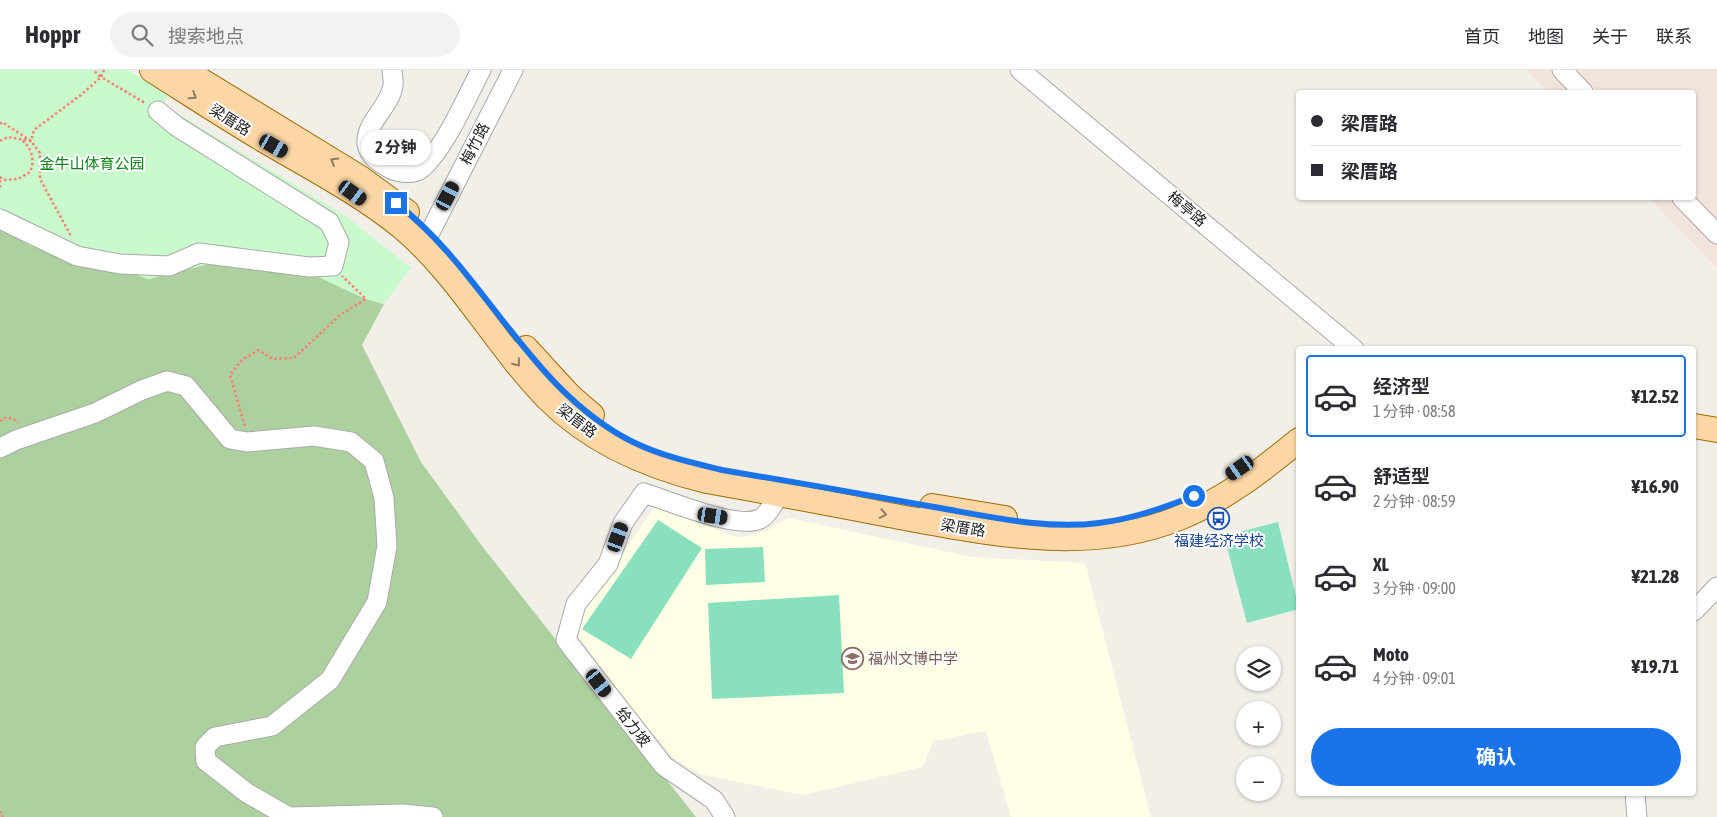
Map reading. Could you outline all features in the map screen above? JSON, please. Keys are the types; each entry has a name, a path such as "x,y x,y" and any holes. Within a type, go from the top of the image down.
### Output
{"main road":[{"name":"梁厝路","path":"152,70 426,239 545,371 570,396 604,424 634,442 706,466 992,516 1085,524 1143,514 1194,496 1240,468 1296,424"},
{"name":"梁厝路","path":"184,70 359,177 412,216 426,239 535,385 579,425 612,446 676,473 970,530 1050,538 1098,538 1157,526 1194,512 1245,483 1296,442"},
{"path":"1696,411 1717,414"},
{"path":"1696,426 1717,430"}],"street":[{"path":"392,70 393,86 367,135 368,146 374,158 382,164 393,170 407,172 421,169 442,142 481,70"},
{"name":"梅竹路","path":"426,239 513,70"},
{"name":"梅亭路","path":"1020,70 1350,346"},
{"path":"1562,70 1581,90"},
{"path":"0,219 78,256 120,264 169,266 198,253 309,267 333,266 339,242 328,222 184,131 158,111"},
{"path":"1684,200 1716,233"},
{"path":"0,448 16,440 95,413 142,390 167,381 186,386 230,439 247,442 300,439 314,436 351,442 374,460 384,498 387,546 377,602 330,680 272,726 215,736 205,747 206,761 247,793 289,817 403,814 433,817"},
{"name":"给力坡","path":"725,817 714,800 664,766 566,640 576,604 608,564 623,523 644,493 713,516 749,521 765,515 779,494"},
{"path":"1696,609 1717,586"},
{"path":"1635,796 1637,817"}],"path":[{"path":"93,70 101,77 158,111"},
{"path":"31,141 34,130 81,95 101,77 104,70"},
{"path":"0,124 2,122 31,141 40,153 40,179 71,233 78,256"},
{"path":"0,141 8,137 31,141"},
{"path":"0,188 0,179 18,179 30,172 32,158 29,148 20,139"},
{"path":"247,442 243,415 232,388 230,375 242,360 258,350 272,358 294,358 340,315 366,299 333,266"},
{"path":"0,811 3,817"}],"shaded area":[{"path":"1527,70 1717,70 1717,268 1651,200 1696,200 1696,90 1546,90"},
{"name":"福州文博中学","path":"656,504 732,536 743,537 766,531 788,518 972,557 1085,563 1151,817 1011,817 986,731 933,741 923,767 803,795 701,774 687,767 672,756 616,691 574,628"}],"green space":[{"name":"金牛山体育公园","path":"0,70 128,70 168,95 164,105 344,215 411,268 384,304 366,299 310,273 209,264 148,279 90,257 31,246 0,229"},
{"path":"0,229 31,246 90,257 148,279 209,264 310,273 366,299 384,304 362,345 421,462 482,546 696,817 0,817"},
{"path":"658,520 702,548 631,659 582,629"},
{"path":"1278,522 1296,597 1296,610 1247,623 1224,536"},
{"path":"763,547 765,582 706,585 705,549"},
{"path":"839,595 844,693 712,699 708,603"}],"place":[{"name":"福建经济学校","path":"1219,518"},
{"name":"福州文博中学","path":"852,659"}],"route":[{"path":"396,203 430,232 545,371 570,396 604,424 650,449 722,470 987,516 1037,522 1100,523 1152,511 1194,496"}]}
